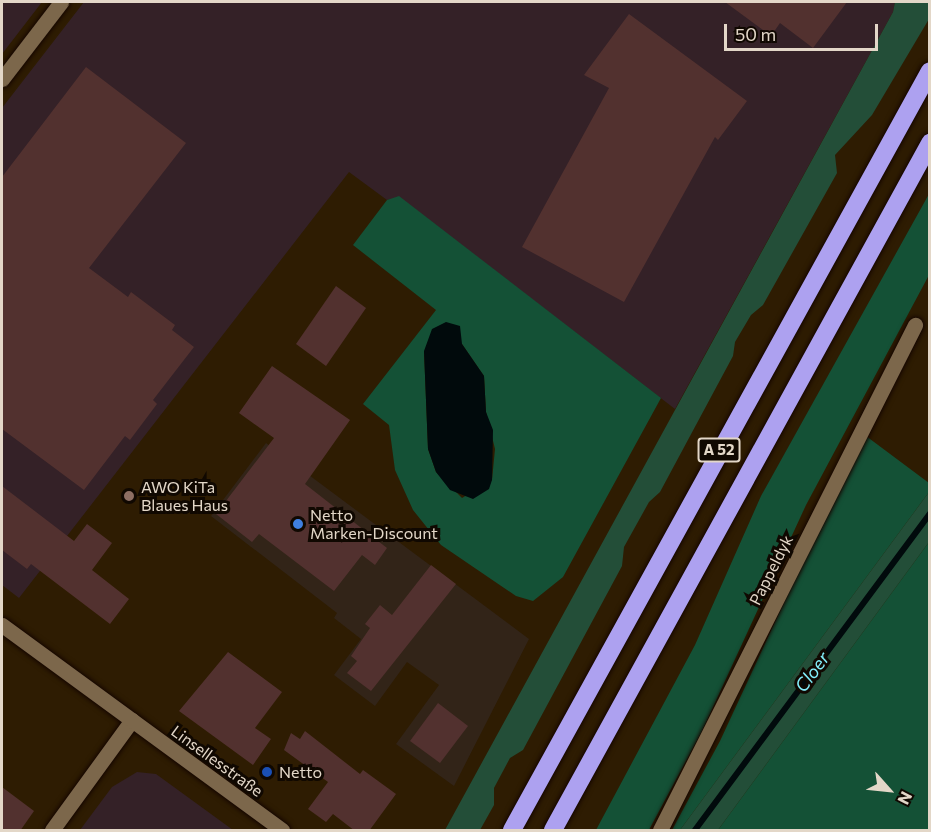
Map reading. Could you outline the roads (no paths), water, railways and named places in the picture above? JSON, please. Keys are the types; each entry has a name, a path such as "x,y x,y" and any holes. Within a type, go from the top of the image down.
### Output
{"highway":[{"name":"A 52","path":"512,831 930,71"},
{"name":"A 52","path":"553,831 697,562 930,143"}],"street":[{"path":"2,79 61,2"},
{"name":"Pappeldyk","path":"660,831 915,326"},
{"name":"Linsellesstraße","path":"2,625 282,831"},
{"path":"52,831 132,720"}],"waterway":[{"name":"Cloer","path":"695,830 930,513"}],"place":[{"name":"AWO KiTa Blaues Haus","path":"129,496"},
{"name":"Netto Marken-Discount","path":"298,524"},
{"name":"Netto","path":"267,772"}]}
